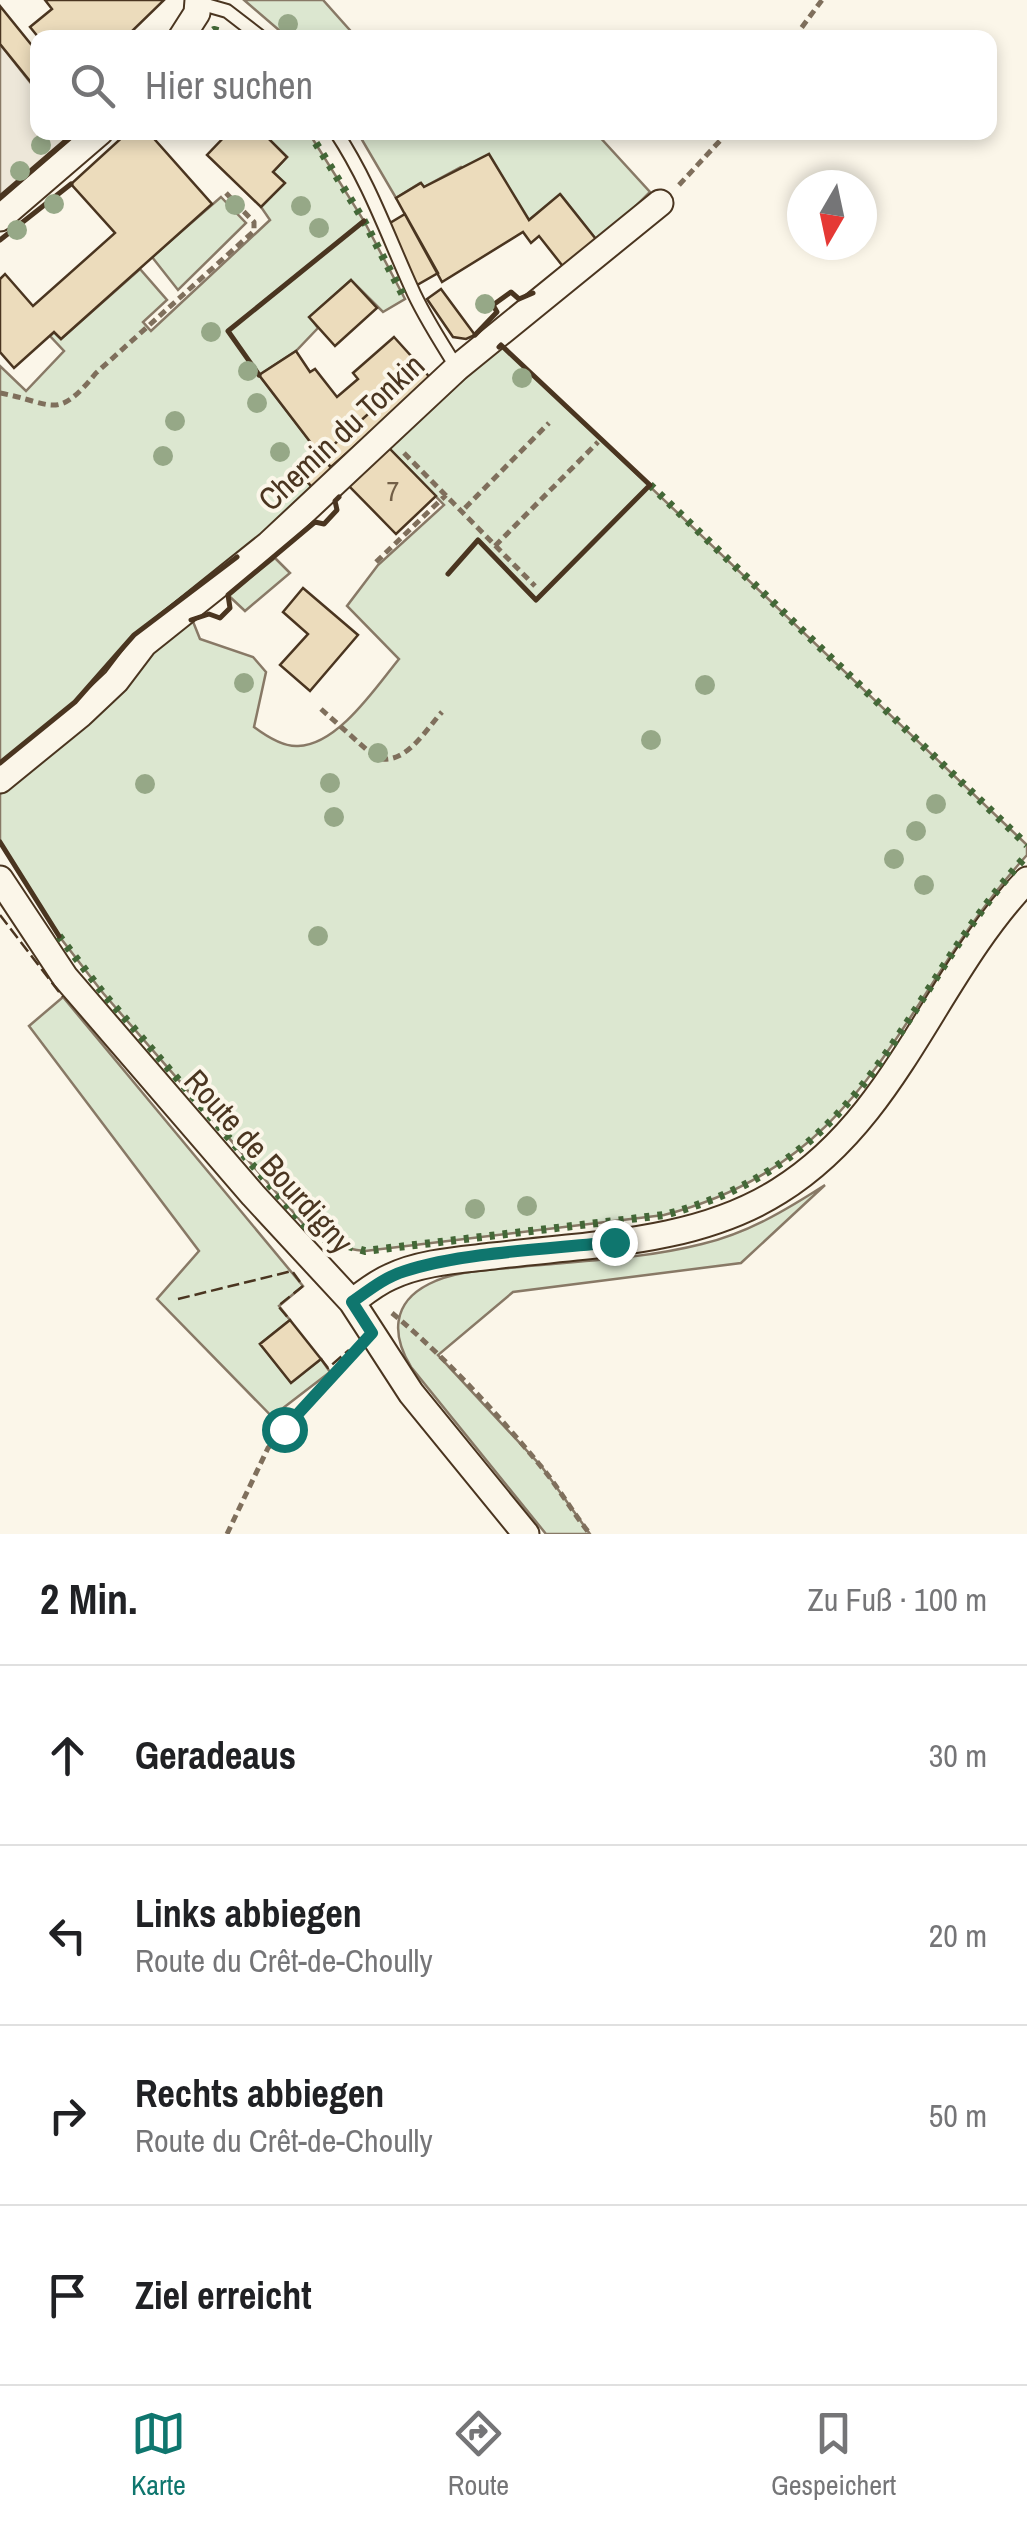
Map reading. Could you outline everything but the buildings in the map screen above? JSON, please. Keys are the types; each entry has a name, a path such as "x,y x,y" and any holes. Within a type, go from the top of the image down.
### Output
{"street":[{"path":"187,30 198,13 199,2"},
{"path":"0,218 91,140"},
{"name":"Chemin du Tonkin","path":"0,780 104,692 144,644 269,544 457,368 660,203"},
{"name":"Route de Bourdigny","path":"0,880 66,977 253,1195 360,1297 372,1333 412,1393 526,1534"},
{"path":"360,1297 407,1270 441,1263 697,1228 780,1191 864,1118 976,948 1027,880"}],"lane":[{"path":"199,2 227,11 252,30"},
{"path":"341,140 384,218 419,305 457,368"}],"path":[{"path":"800,30 822,0"},
{"path":"660,203 720,140"},
{"path":"0,393 48,406 76,398 96,373 254,231 254,222 226,193"},
{"path":"465,508 549,423"},
{"path":"495,546 598,442"},
{"path":"400,448 535,586"},
{"path":"376,562 446,495"},
{"path":"321,709 376,758 388,762 403,756 442,712"},
{"path":"360,1297 414,1331 542,1467 590,1534"},
{"path":"227,1534 268,1448 372,1333"}],"green space":[{"path":"244,0 323,0 350,30 279,30"},
{"path":"269,140 313,140 364,221 405,299 383,312 351,280 310,317 318,328 296,351 259,375 321,456 300,473 316,492 134,635 75,702 0,763 0,366 26,391 64,351 50,336 54,332 61,339 140,269 167,300 143,322 151,331 270,220 261,207 284,183 273,172 287,157"},
{"path":"362,140 602,140 650,192 599,243 561,195 529,220 461,167 424,187 420,183 396,198"},
{"path":"221,197 246,223 178,290 152,257"},
{"path":"501,345 1027,845 1027,855 983,908 876,1067 837,1114 791,1156 735,1190 664,1215 357,1250 307,1228 103,993 59,936 0,842 0,794 122,691 151,654 192,619 200,639 253,657 266,672 254,727 281,743 298,746 313,743 341,725 399,659 347,606 378,565 444,505 389,448"},
{"path":"275,558 290,573 245,611 228,595"},
{"path":"63,997 303,1286 279,1306 290,1320 260,1344 291,1382 321,1359 330,1372 274,1415 284,1429 157,1299 199,1251 29,1026"},
{"path":"825,1185 741,1263 513,1292 438,1355 542,1467 590,1534 546,1534 411,1367 400,1344 399,1321 407,1301 439,1279 474,1271 634,1256 702,1244 751,1227"}],"shaded area":[{"path":"0,44 30,82 30,140 67,140 0,197"}],"hedge":[{"path":"314,140 364,221 405,299"},
{"path":"650,485 1027,845"},
{"path":"59,936 103,993 307,1228 318,1237 365,1251 664,1215 735,1190 791,1156 837,1114 876,1067 983,908 1027,855"}],"fence":[{"path":"0,915 63,997"},
{"path":"178,1299 292,1271 303,1286 278,1306 290,1320"},
{"path":"321,1359 328,1368 349,1350"}],"wall":[{"path":"0,197 67,140"},
{"path":"0,240 71,184"},
{"path":"259,375 228,331 364,221"},
{"path":"475,335 497,312 493,305 511,292 519,299 533,293"},
{"path":"448,574 478,540 536,600 650,485 499,347"},
{"path":"191,620 209,614 220,618 230,608 228,595 315,522 324,524 337,510 335,501 339,497"},
{"path":"0,763 75,702 134,635 237,557"},
{"path":"0,842 59,936"}],"route":[{"path":"284,1429 372,1333 352,1302 388,1278 407,1270 458,1260 614,1242"}]}
